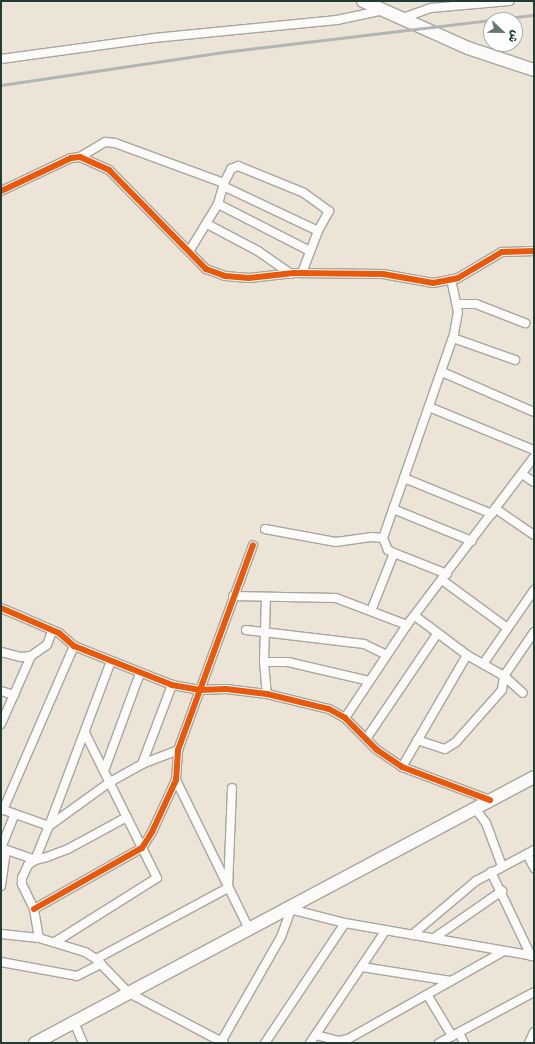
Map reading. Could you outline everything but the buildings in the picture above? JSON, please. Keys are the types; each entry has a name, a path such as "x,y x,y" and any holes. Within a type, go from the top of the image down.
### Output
{"main road":[{"path":"364,1 468,48 534,70"},
{"path":"35,1043 248,927 288,908 534,777"}],"street":[{"path":"403,18 420,10 444,4 510,1"},
{"path":"1,59 154,38 337,20 384,10"},
{"path":"1,191 71,158 80,157 105,142 115,143 224,185 318,231"},
{"path":"80,157 109,170 190,250 206,269 225,276 250,278 302,273 383,274 433,284 451,280 502,252 534,251"},
{"path":"190,250 218,204 231,169 238,166 304,193 330,211 318,231 302,273"},
{"path":"218,204 310,251"},
{"path":"207,224 258,251 291,274"},
{"path":"451,280 457,304 458,320 442,372 383,538 388,550 444,577 506,627"},
{"path":"457,304 476,304 525,323"},
{"path":"453,338 515,360"},
{"path":"442,372 534,412"},
{"path":"429,407 534,450"},
{"path":"345,718 407,625 416,616 534,457"},
{"path":"522,474 534,482"},
{"path":"404,478 494,512 534,535"},
{"path":"393,509 472,541"},
{"path":"265,529 336,542 371,536 383,538"},
{"path":"34,909 142,848 163,810 176,780 178,750 233,596 253,545"},
{"path":"371,611 394,553"},
{"path":"483,664 506,627 534,591"},
{"path":"233,596 336,598 407,625"},
{"path":"266,597 264,662 267,694"},
{"path":"1,608 52,631 74,646 140,674 172,685 199,690 226,689 267,694 320,705 345,718 366,740 402,766 490,800"},
{"path":"416,616 437,634 466,655 504,676 524,693"},
{"path":"246,630 265,630 364,644 388,655"},
{"path":"1,652 21,657 31,656 47,645 52,631"},
{"path":"417,740 445,749 451,747 502,690 504,676 534,632"},
{"path":"366,740 437,634"},
{"path":"49,826 14,815 2,809 74,646"},
{"path":"402,766 466,655"},
{"path":"1,723 31,656"},
{"path":"39,938 34,909 22,884 22,878 35,860 49,826 111,661"},
{"path":"264,662 288,662 369,681"},
{"path":"104,771 140,674"},
{"path":"142,764 172,685"},
{"path":"1,691 14,695"},
{"path":"55,942 158,878 85,733"},
{"path":"49,826 110,782 142,764 178,750"},
{"path":"176,780 248,927"},
{"path":"228,888 232,788"},
{"path":"475,808 486,823 502,866"},
{"path":"1,886 3,849 14,815"},
{"path":"3,849 35,860 68,849 127,817"},
{"path":"412,935 449,902 491,872 530,852 534,868"},
{"path":"491,872 502,891 532,956"},
{"path":"1,962 77,976 228,888"},
{"path":"434,938 502,891"},
{"path":"1,934 39,938 85,952 99,962 129,993 223,1042 281,937 288,908 345,923 532,956"},
{"path":"265,1043 345,923"},
{"path":"310,1043 386,930"},
{"path":"316,1035 339,1041 348,1038 428,996 504,951"},
{"path":"362,967 451,981"},
{"path":"439,1043 534,992"},
{"path":"428,996 464,1043"},
{"path":"74,1022 83,1043"},
{"path":"529,1043 534,1032"}],"railway":[{"path":"1,85 231,51 534,15"}],"cycle path":[{"path":"1,191 71,158 80,157 109,170 206,269 225,276 249,278 294,273 383,274 433,283 458,278 502,252 534,251"},
{"path":"34,909 142,848 152,832 176,780 178,750 253,545"},
{"path":"1,608 59,633 74,646 172,685 199,690 226,689 267,694 329,709 345,718 377,750 402,767 490,800"}]}
